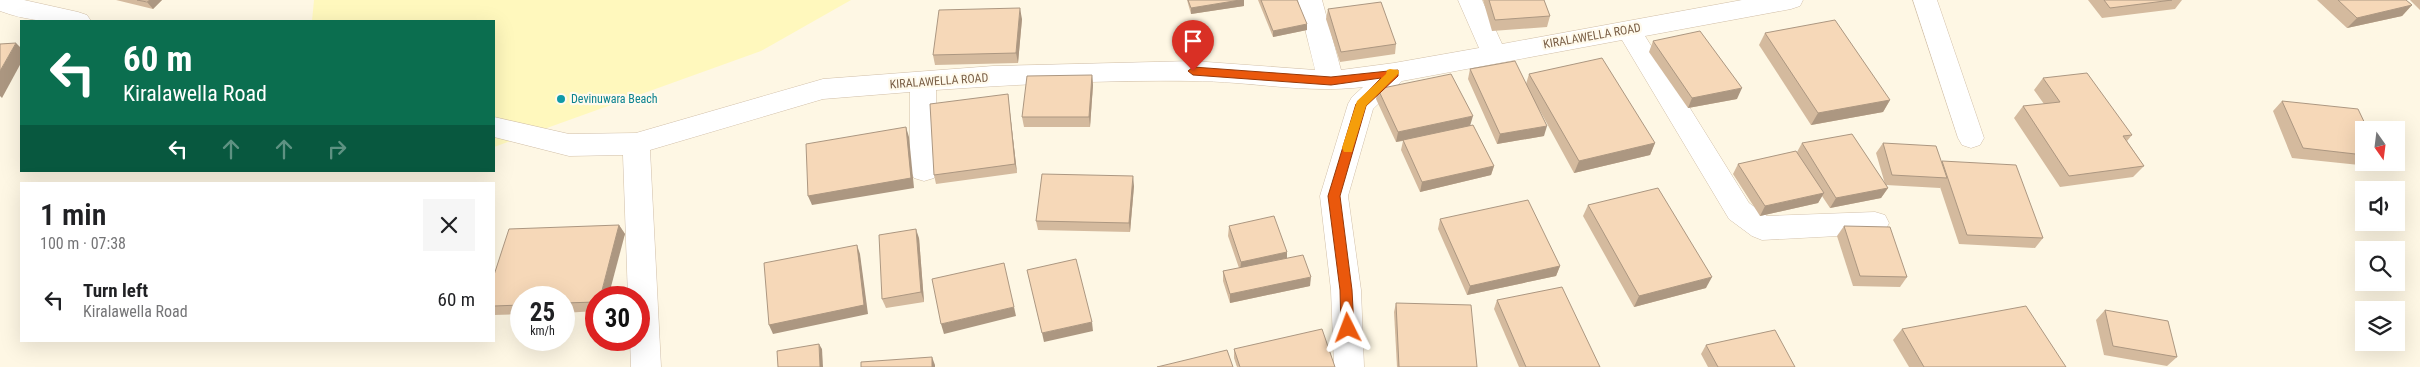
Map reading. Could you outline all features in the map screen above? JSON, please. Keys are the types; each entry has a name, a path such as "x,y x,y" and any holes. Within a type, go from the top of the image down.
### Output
{"street":[{"path":"1310,0 1331,81"},
{"path":"1470,0 1494,54"},
{"path":"1925,0 1971,138"},
{"path":"0,1 15,7 74,20"},
{"name":"KIRALAWELLA ROAD","path":"495,127 569,145 636,144 823,89 993,76 1193,71 1331,81 1394,73 1777,1"},
{"path":"1628,29 1739,211 1762,228 1875,223"},
{"path":"1350,367 1346,290 1334,196 1361,104 1394,73"},
{"path":"923,82 924,170"},
{"path":"636,144 646,367"}],"sand":[{"name":"Devinuwara Beach","path":"314,0 851,0 761,51 495,147 495,20 312,20"}],"building":[{"path":"1188,0 1240,0 1191,8"},
{"path":"1261,0 1297,0 1307,24 1273,31"},
{"path":"1489,0 1544,0 1550,16 1495,20"},
{"path":"2104,0 2172,0 2110,8"},
{"path":"2338,0 2406,0 2412,5 2357,18"},
{"path":"1381,2 1396,44 1341,52 1328,9"},
{"path":"1020,8 1016,53 933,55 939,10"},
{"path":"1835,20 1890,100 1818,113 1765,33"},
{"path":"1700,31 1742,88 1692,98 1653,41"},
{"path":"16,43 0,71 0,44"},
{"path":"1602,58 1655,143 1579,161 1529,74"},
{"path":"1515,61 1547,126 1500,134 1470,69"},
{"path":"2087,73 2132,135 2123,136 2144,166 2069,176 2023,106 2060,102 2043,78"},
{"path":"1451,74 1473,116 1398,132 1378,89"},
{"path":"1092,75 1089,117 1022,117 1027,76"},
{"path":"1008,94 1015,164 934,175 930,104"},
{"path":"2282,101 2358,109 2364,121 2355,121 2355,154 2303,148"},
{"path":"1473,125 1494,166 1422,182 1403,140"},
{"path":"906,127 911,178 808,196 806,144"},
{"path":"1852,134 1888,188 1836,198 1802,143"},
{"path":"1883,143 1936,146 1947,178 1892,175"},
{"path":"1796,151 1824,193 1765,206 1738,164"},
{"path":"1942,161 2016,165 2043,238 1967,235"},
{"path":"1042,174 1133,176 1129,223 1036,221"},
{"path":"1658,188 1712,277 1639,296 1588,205"},
{"path":"1528,200 1560,266 1470,286 1440,219"},
{"path":"1274,216 1287,252 1241,262 1229,226"},
{"path":"619,225 603,286 585,286 585,302 575,303 575,286 510,286 510,305 495,306 495,272 509,229"},
{"path":"1844,226 1890,227 1907,277 1860,276"},
{"path":"916,229 921,292 882,299 879,235"},
{"path":"857,245 864,305 769,325 764,263"},
{"path":"1303,255 1311,277 1230,294 1223,271"},
{"path":"1076,259 1092,322 1042,333 1027,270"},
{"path":"1004,263 1014,307 941,324 932,279"},
{"path":"1562,287 1600,367 1526,367 1497,300"},
{"path":"1396,303 1471,305 1477,367 1399,367"},
{"path":"2026,306 2066,367 1924,367 1902,329"},
{"path":"2105,310 2168,321 2177,357 2113,346"},
{"path":"1322,329 1335,367 1240,367 1234,349"},
{"path":"1775,330 1795,367 1718,367 1706,345"},
{"path":"819,344 820,367 778,367 777,351"},
{"path":"1227,350 1233,367 1157,367"},
{"path":"932,357 932,367 861,367 861,362"}],"slow traffic":[{"path":"1348,148 1361,104 1394,73 1390,73"}],"place":[{"name":"Devinuwara Beach","path":"561,99"}],"route":[{"path":"1193,71 1331,81 1394,73 1361,104 1334,196 1346,290 1348,328"}]}
